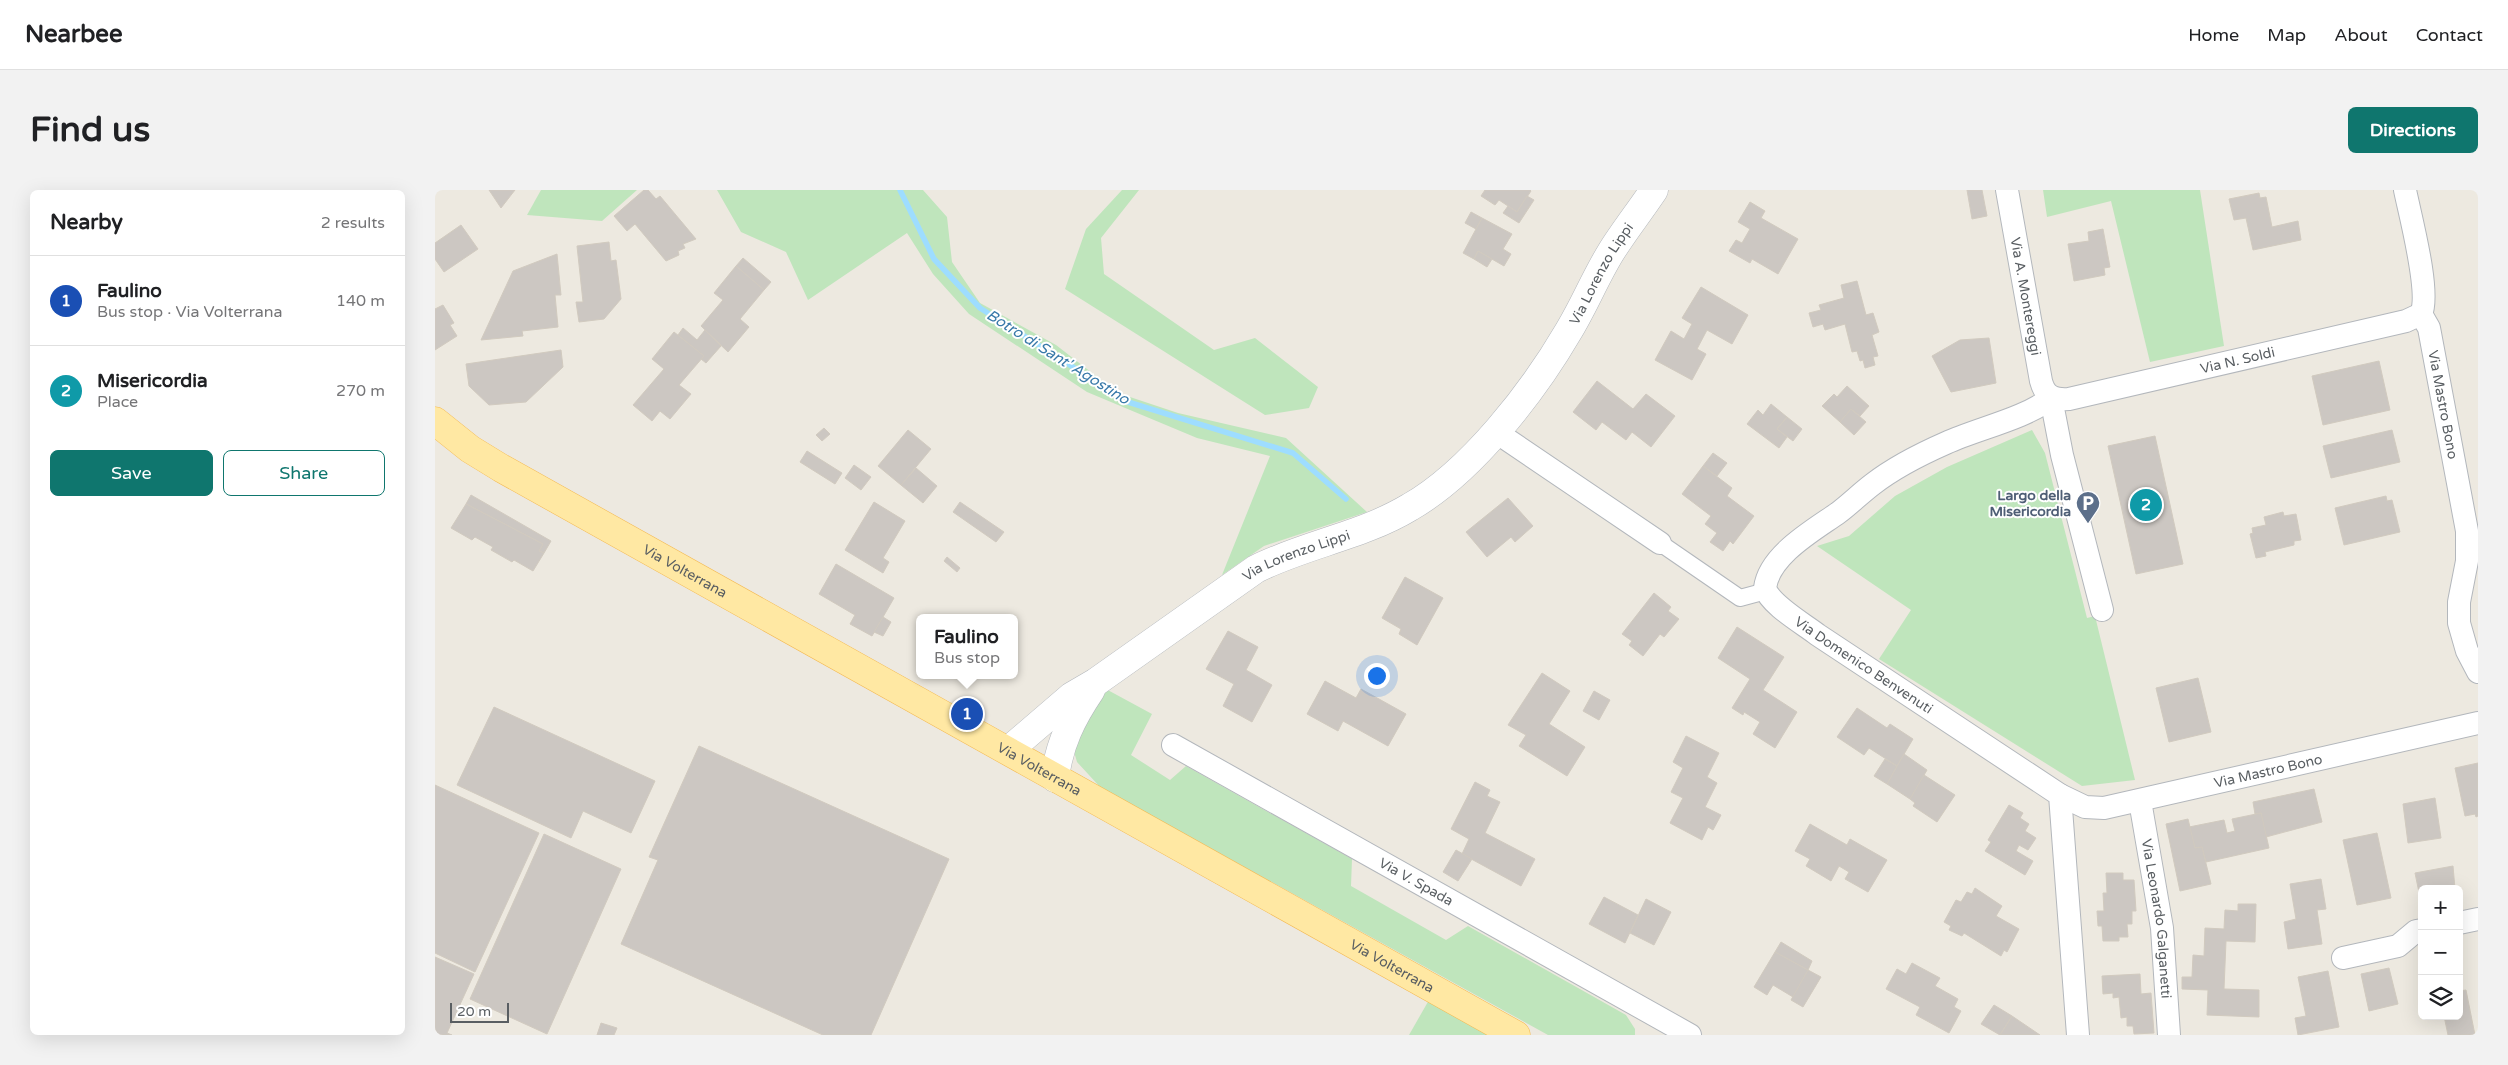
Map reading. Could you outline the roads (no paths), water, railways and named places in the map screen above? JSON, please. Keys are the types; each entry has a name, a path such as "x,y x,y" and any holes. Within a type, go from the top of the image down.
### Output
{"main road":[{"name":"Via Volterrana","path":"435,421 464,445 501,468 1009,750 1055,778 1516,1035"}],"street":[{"name":"Via Lorenzo Lippi","path":"1009,750 1072,696 1096,682 1257,569 1281,557 1379,524 1412,506 1444,484 1496,432 1543,373 1569,331 1611,252 1654,190"},
{"name":"Via A. Montereggi","path":"2007,190 2041,381 2046,393 2051,398"},
{"path":"2405,190 2423,286 2424,306 2421,314"},
{"name":"Via N. Soldi","path":"2051,398 2069,399 2169,377 2406,321 2421,314"},
{"name":"Via Mastro Bono","path":"2421,314 2429,328 2466,520 2467,562 2458,612 2464,643 2478,672"},
{"path":"1496,432 1741,598 1766,591 1768,578 1790,548 1807,533 1839,512 1881,478 1934,448 2030,410 2051,398 2062,455 2102,610"},
{"name":"Via Domenico Benvenuti","path":"1766,591 1784,610 1818,635 2060,795"},
{"name":"Via Lorenzo Lippi","path":"1055,778 1061,743 1096,682"},
{"name":"Via Mastro Bono","path":"2060,795 2090,809 2140,801 2270,769 2478,723"},
{"name":"Via V. Spada","path":"1173,745 1655,1027 1690,1035"},
{"path":"2060,795 2078,1035"},
{"name":"Via Leonardo Galganetti","path":"2140,801 2162,928 2169,1035"},
{"path":"2463,921 2478,919"},
{"path":"2343,958 2398,946 2418,931"}],"waterway":[{"name":"Botro di Sant' Agostino","path":"900,190 934,259 980,308 1128,402 1293,453 1346,499"}],"place":[{"name":"Misericordia","path":"2146,505"},
{"name":"Largo della Misericordia","path":"2088,524"},
{"name":"Faulino","path":"967,714"}]}
